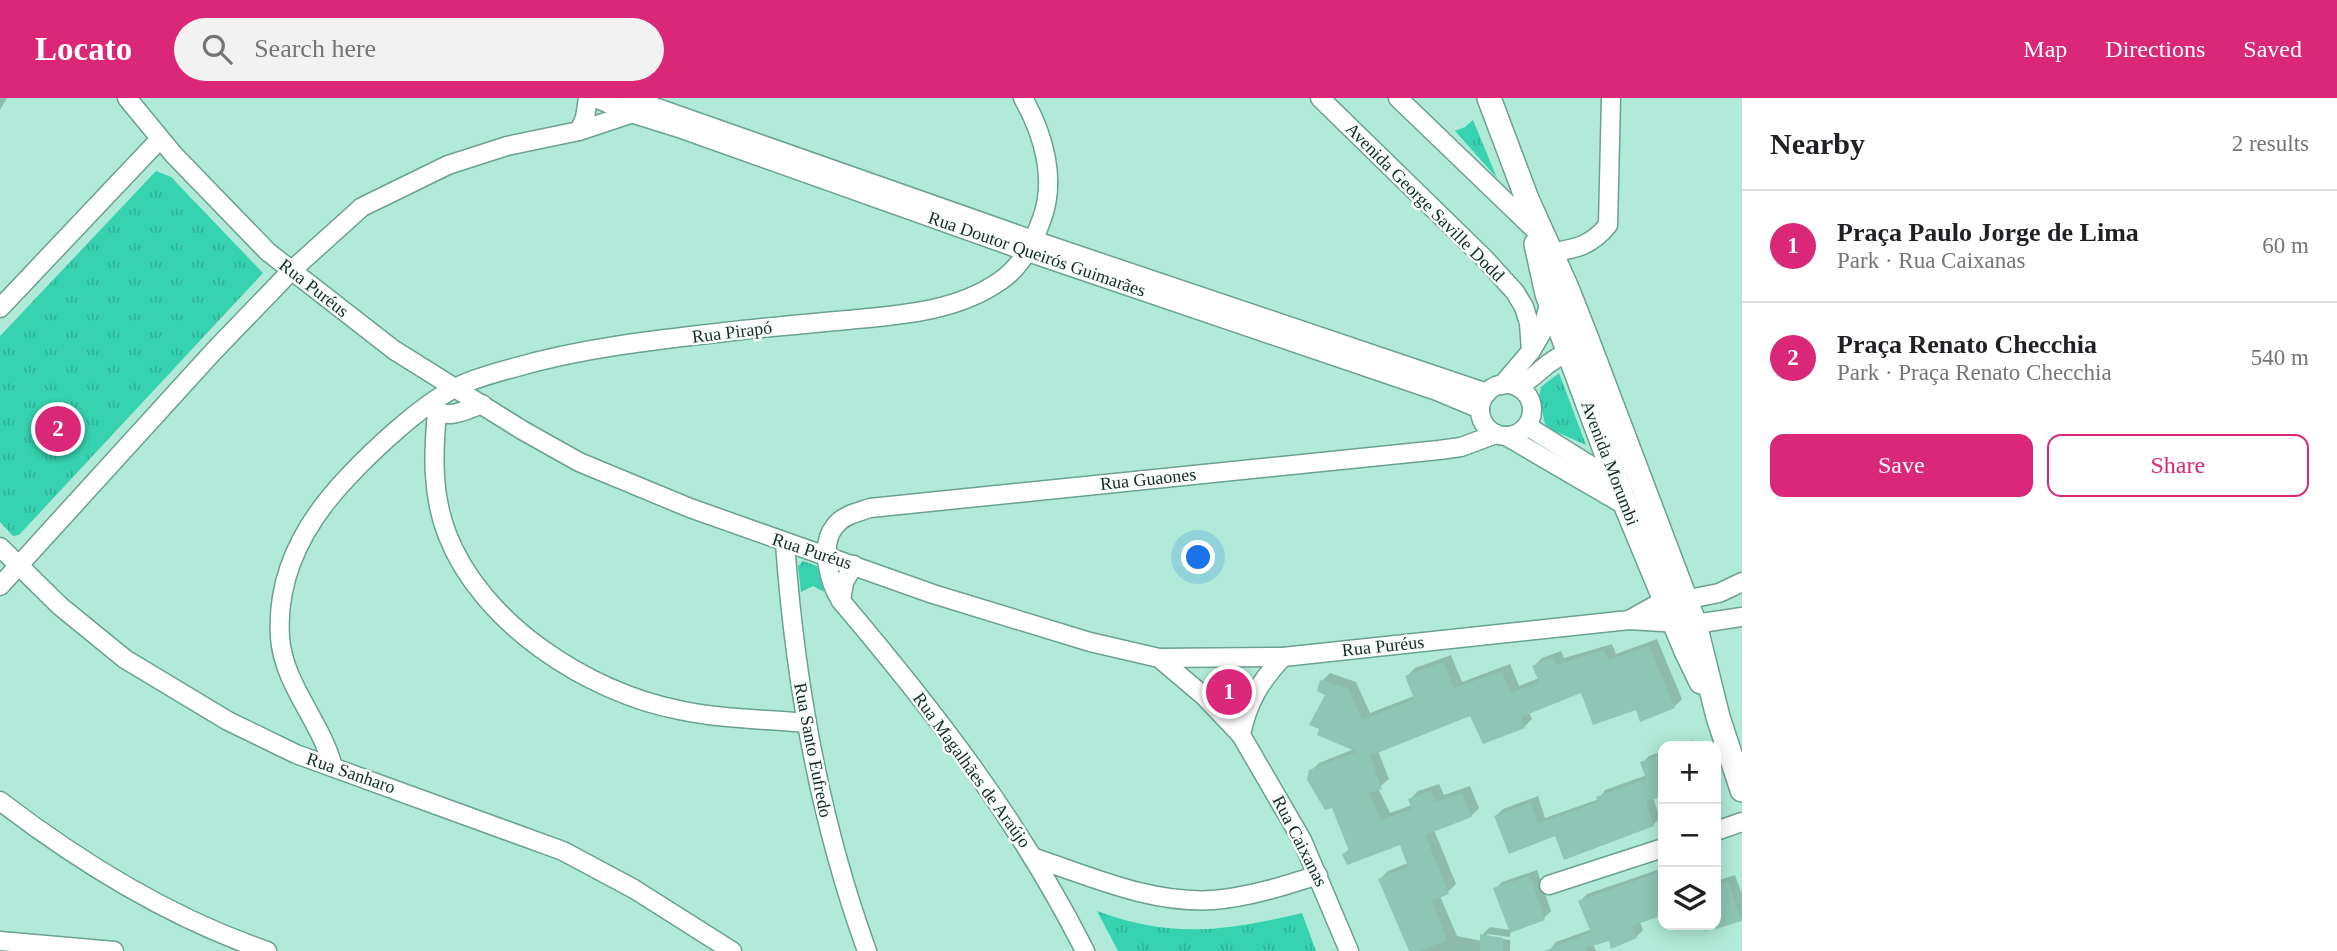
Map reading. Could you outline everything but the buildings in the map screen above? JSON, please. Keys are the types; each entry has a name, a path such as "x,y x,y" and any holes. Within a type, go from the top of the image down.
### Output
{"main road":[{"name":"Avenida Morumbi","path":"1489,98 1578,344 1651,510 1675,601"},
{"name":"Avenida Morumbi","path":"1527,199 1533,228 1545,254 1550,301 1578,344 1617,482 1626,506 1685,624 1742,790"},
{"path":"1617,482 1631,489 1651,510"}],"street":[{"name":"Rua Puréus","path":"127,98 160,139 233,218 291,271 394,350 522,430 579,462 690,508 933,594 1090,642 1159,659 1283,657 1629,620 1685,624 1742,617"},
{"path":"579,131 585,118 588,98"},
{"name":"Rua Doutor Queirós Guimarães","path":"595,98 677,113 1030,246 1497,394"},
{"path":"1023,98 1034,117 1046,158 1048,178 1047,205 1030,246"},
{"name":"Avenida George Saville Dodd","path":"1320,98 1485,259 1515,292 1529,323 1531,351"},
{"path":"1398,98 1533,228"},
{"path":"1545,254 1592,242 1608,225 1611,98"},
{"path":"0,586 213,352 291,271 362,208 448,165 507,146 579,131 636,105"},
{"path":"0,308 160,139"},
{"name":"Rua Pirapó","path":"333,767 320,729 303,702 283,660 280,637 283,586 297,547 326,500 366,457 433,410 456,387 512,368 575,352 940,307 962,301 1001,281 1030,246"},
{"path":"1550,301 1541,334 1497,394 1484,424 1626,506"},
{"path":"1497,394 1578,344"},
{"path":"1497,394 1525,393 1532,409 1527,426 1521,431 1501,435"},
{"path":"482,404 457,413 433,410 434,480 447,534 461,564 477,589 507,621 568,666 632,697 677,710 738,719 805,723"},
{"path":"1527,426 1617,482"},
{"name":"Rua Guaones","path":"828,556 834,526 850,515 870,508 1438,450 1461,447 1501,435"},
{"name":"Rua Santo Eufredo","path":"785,543 790,620 805,723 825,815 848,900 867,951"},
{"name":"Rua Sanharo","path":"0,547 60,606 125,659 228,721 296,754 563,851 624,884 732,951"},
{"name":"Rua Magalhães de Araújo","path":"828,556 833,585 841,601 930,708 985,783 1035,858 1085,951"},
{"path":"841,601 844,582 854,565"},
{"name":"Rua Puréus","path":"1629,620 1654,606 1719,593 1742,582"},
{"path":"1241,735 1245,713 1255,693 1265,676 1283,657"},
{"name":"Rua Caixanas","path":"1159,659 1205,697 1241,735 1283,805 1318,875 1349,951"},
{"path":"0,801 67,850 189,919 267,951"},
{"path":"1721,829 1742,822"},
{"path":"1549,885 1658,850"},
{"path":"1035,858 1147,895 1179,899 1212,900 1243,896 1318,875"},
{"path":"0,941 114,951"}],"green space":[{"path":"1473,120 1497,178 1455,131"},
{"path":"156,171 171,177 263,273 19,535 13,536 0,522 0,336"},
{"path":"1559,373 1586,445 1552,430 1545,424 1539,397 1541,387"},
{"path":"803,561 817,566 824,592 813,586 801,592 798,566"},
{"path":"1097,911 1150,926 1175,929 1224,928 1302,913 1316,951 1118,951"}],"place":[{"name":"Praça Renato Checchia","path":"58,429"},
{"name":"Praça Paulo Jorge de Lima","path":"1229,692"}]}
